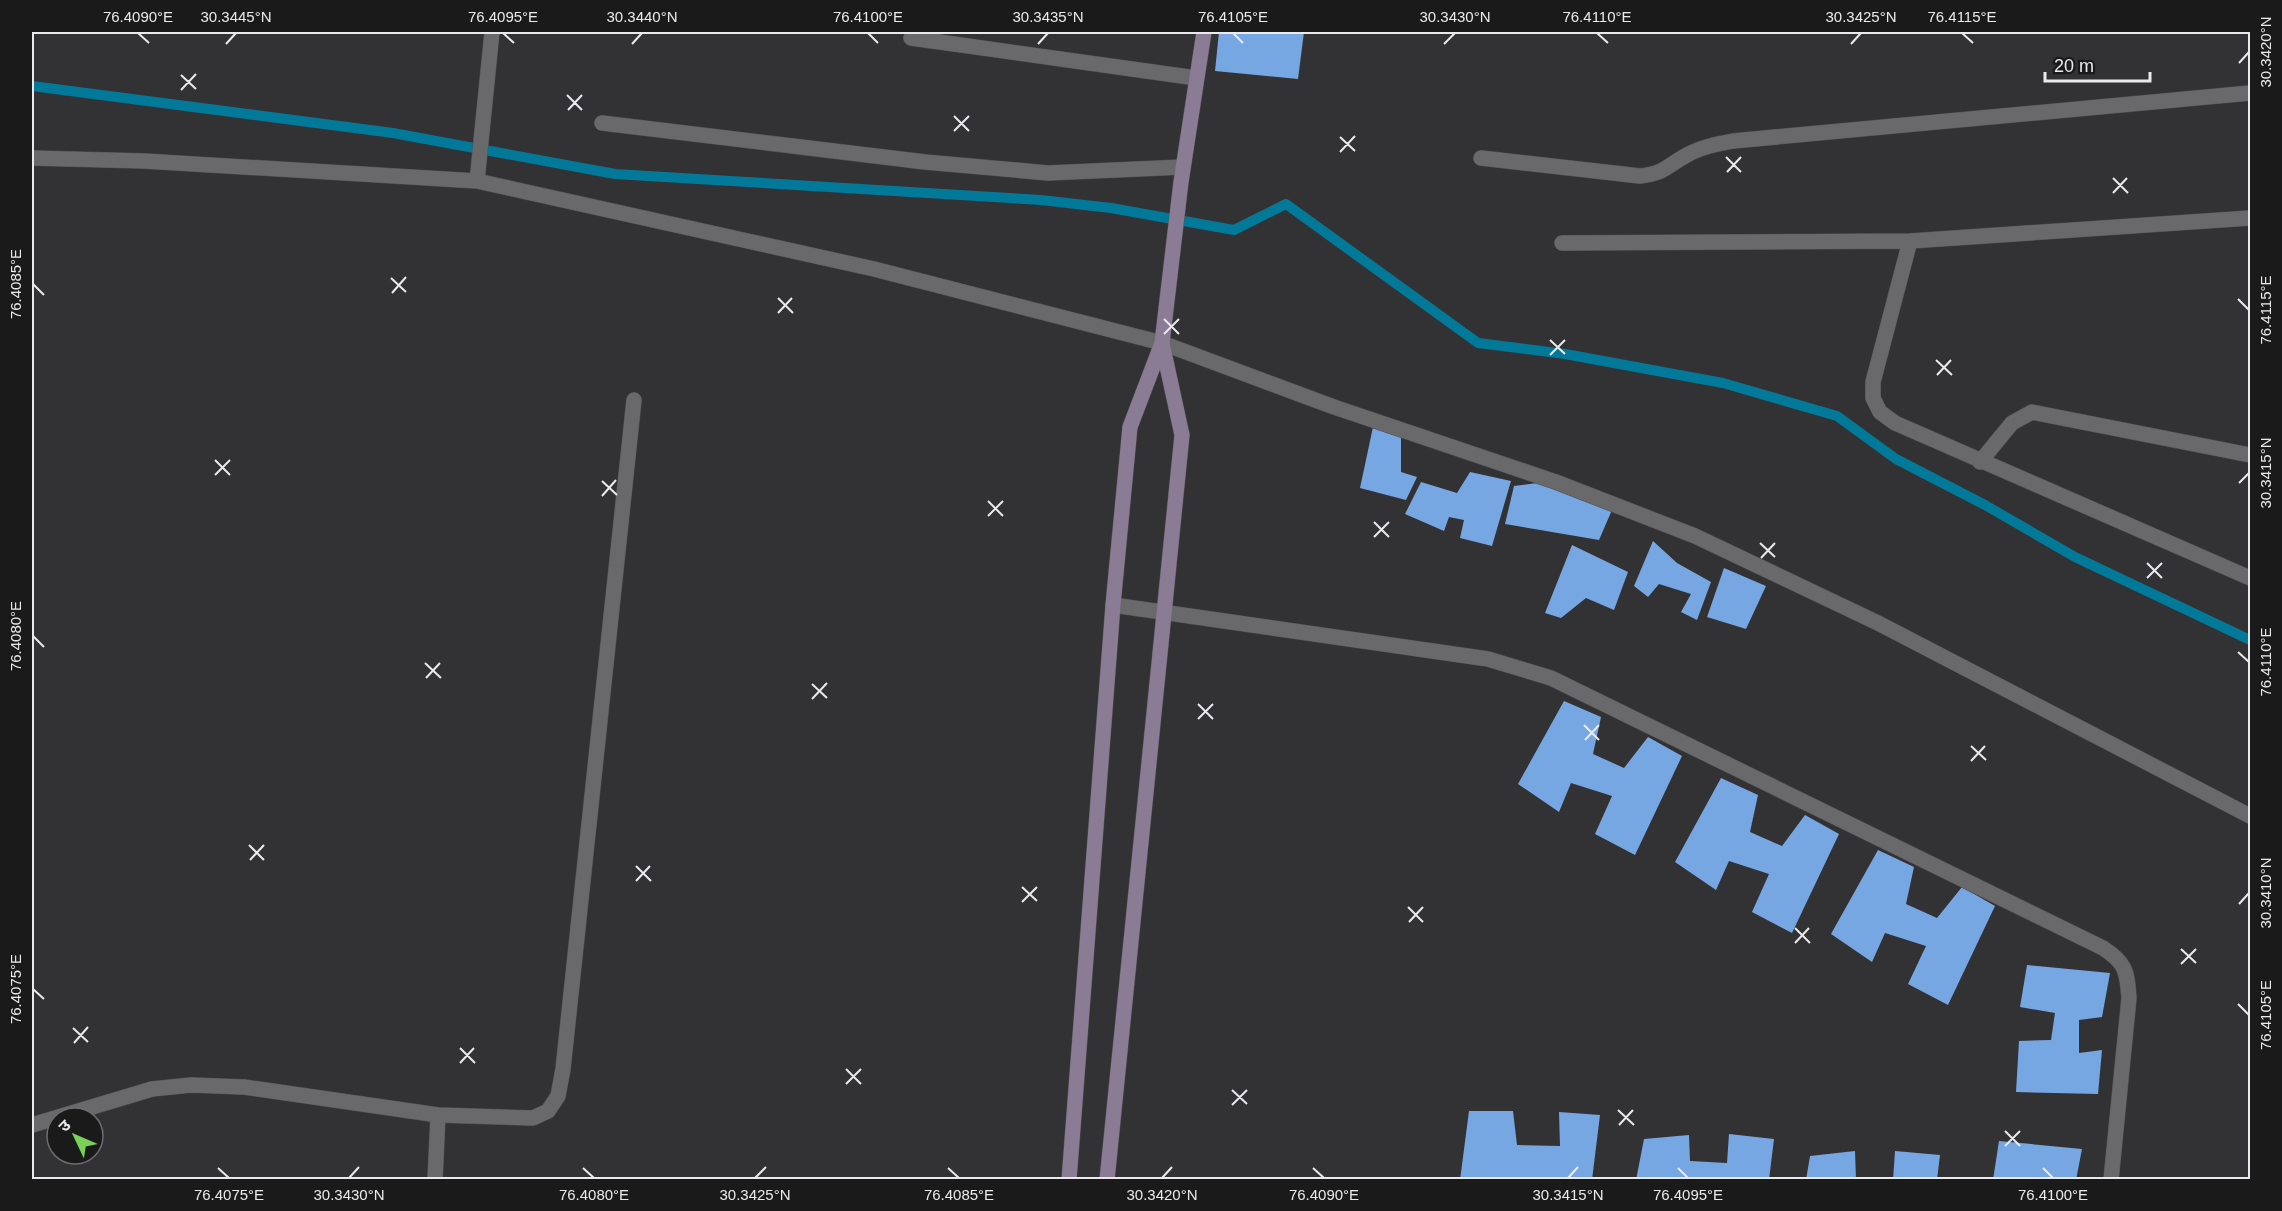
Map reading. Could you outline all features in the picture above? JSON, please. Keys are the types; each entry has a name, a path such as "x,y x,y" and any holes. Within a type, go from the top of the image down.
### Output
{"street":[{"path":"477,181 492,32"},
{"path":"1069,1179 1113,605 1130,427 1162,343 1182,174 1204,32"},
{"path":"910,38 1196,78"},
{"path":"1481,158 1640,176 1662,173 1686,156 1704,147 1733,141 2250,93"},
{"path":"602,123 1025,172 1182,174"},
{"path":"32,158 156,161 477,181 874,269 1162,343 1334,407 1556,482 1695,536 1878,623 2250,816"},
{"path":"1562,243 1910,241 2250,218"},
{"path":"1910,241 1873,382 1872,398 1880,412 1895,423 1980,462 2250,578"},
{"path":"1107,1179 1182,435 1162,343"},
{"path":"32,1125 152,1089 191,1085 244,1087 438,1115 533,1118 548,1111 558,1096 563,1069 634,400"},
{"path":"1980,462 2012,423 2032,412 2250,455"},
{"path":"1113,605 1488,659 1551,678 2103,948 2121,960 2128,977 2129,998 2110,1179"},
{"path":"435,1179 438,1115"}],"building":[{"path":"1219,32 1304,32 1298,79 1215,71"},
{"path":"1373,427 1401,435 1401,472 1417,477 1406,500 1360,488"},
{"path":"1470,472 1511,481 1492,546 1460,538 1464,520 1449,517 1444,531 1405,514 1421,482 1457,493"},
{"path":"1537,483 1560,489 1612,510 1599,540 1505,524 1514,486"},
{"path":"1653,541 1677,563 1711,582 1697,620 1681,612 1691,594 1659,584 1648,597 1634,586"},
{"path":"1572,545 1628,572 1614,610 1586,598 1561,618 1545,613"},
{"path":"1724,568 1766,586 1746,629 1707,617"},
{"path":"1564,701 1601,717 1593,754 1624,768 1648,737 1682,756 1635,855 1595,834 1612,796 1571,783 1559,812 1518,784"},
{"path":"1721,778 1758,795 1750,832 1782,846 1805,815 1839,834 1792,933 1752,912 1769,874 1729,861 1716,890 1675,862"},
{"path":"1878,850 1914,867 1906,904 1937,918 1962,887 1995,906 1948,1005 1908,984 1926,946 1885,933 1872,962 1831,934"},
{"path":"2027,965 2110,973 2102,1017 2079,1020 2079,1053 2102,1050 2098,1094 2016,1092 2019,1041 2051,1040 2055,1013 2020,1007"},
{"path":"1469,1111 1513,1111 1517,1145 1560,1146 1559,1112 1600,1115 1592,1180 1460,1180"},
{"path":"1729,1134 1774,1139 1769,1180 1636,1180 1644,1139 1689,1135 1690,1161 1727,1163"},
{"path":"1999,1141 2082,1149 2076,1180 1993,1180"},
{"path":"1855,1151 1856,1180 1806,1180 1810,1156"},
{"path":"1895,1151 1940,1155 1937,1180 1893,1180"}],"waterway":[{"path":"32,86 393,133 615,174 1041,200 1111,208 1234,230 1286,204 1478,343 1565,354 1723,383 1837,416 1896,459 1985,505 2075,557 2250,640"}]}
